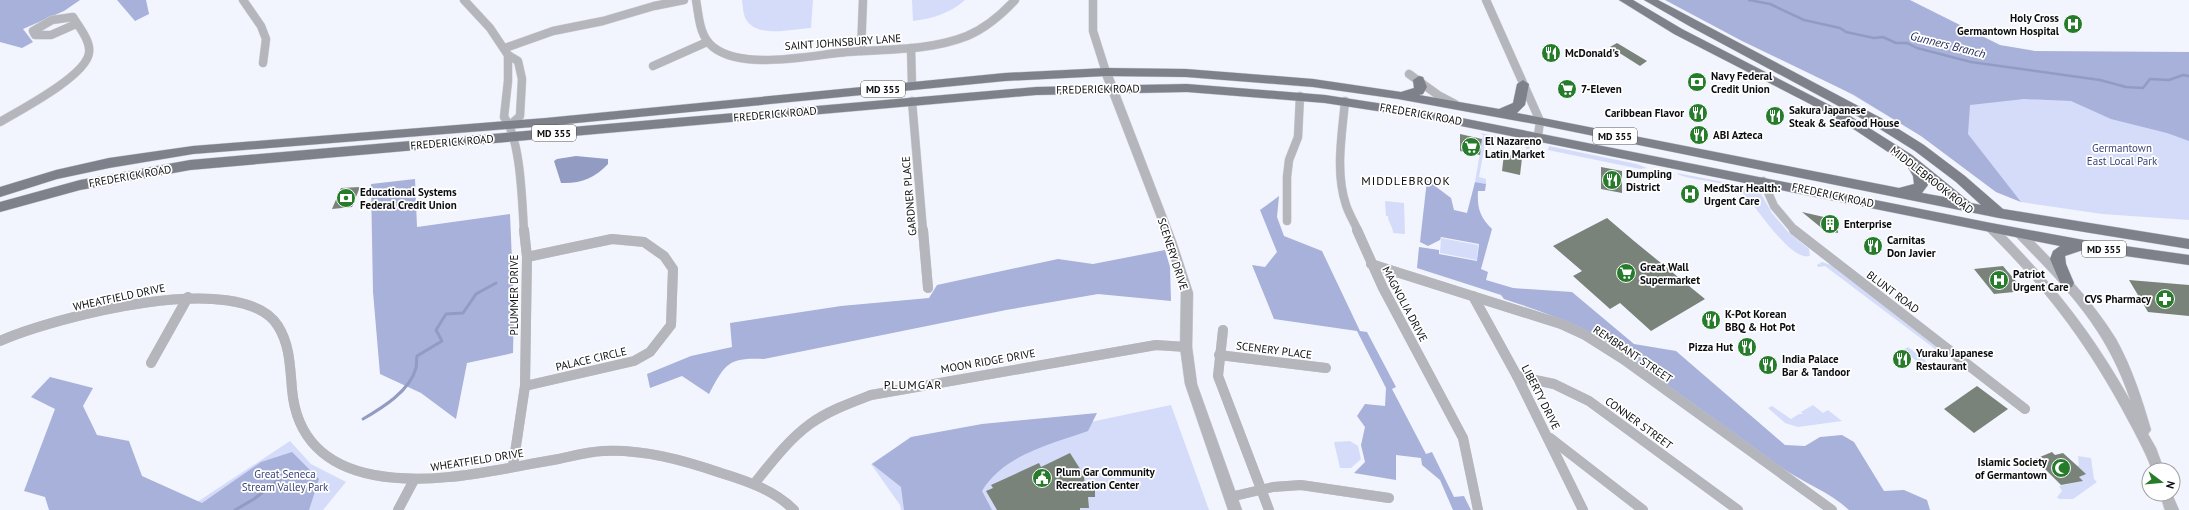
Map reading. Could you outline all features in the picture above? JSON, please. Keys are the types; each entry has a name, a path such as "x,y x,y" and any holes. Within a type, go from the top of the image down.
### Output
{"main road":[{"name":"MIDDLEBROOK ROAD","path":"1625,0 1672,28 1844,118 1909,160 1968,207 1991,228"},
{"name":"MIDDLEBROOK ROAD","path":"1650,0 1857,108 1913,144 1951,171 1999,213 2019,233"},
{"name":"FREDERICK ROAD","path":"0,207 80,185 190,165 912,86 1013,77 1106,72 1234,76 1332,85 1398,95 1540,121 1999,213 2189,244"},
{"path":"1398,95 1417,92 1420,87 1414,77"},
{"path":"1499,113 1512,110 1519,105 1523,84"},
{"name":"FREDERICK ROAD","path":"0,192 67,172 152,155 389,133 511,130 1036,91 1112,88 1187,88 1300,96 1416,113 1538,136 1991,228 2097,248 2189,260"},
{"path":"1898,192 1917,190 1921,185 1919,175 1909,160"},
{"path":"2067,283 2056,261 2058,253 2064,248 2097,248"}],"street":[{"path":"243,0 261,26 266,39 263,63"},
{"path":"464,0 507,52 518,61 522,78 520,116 511,130"},
{"path":"507,52 553,31 603,21 654,6 684,0"},
{"path":"652,66 707,42 702,32 696,0"},
{"path":"861,51 863,0"},
{"name":"SAINT JOHNSBURY LANE","path":"707,42 726,53 746,58 765,59 911,48 960,39 981,29 1000,16 1015,0"},
{"path":"1093,0 1093,31 1106,72"},
{"path":"1486,0 1540,121 1538,136"},
{"path":"0,122 64,83 77,73 86,63 89,48 73,17 62,17 44,24 33,31 35,35 39,36 49,35 76,24"},
{"path":"911,48 912,86"},
{"name":"PLUMMER DRIVE","path":"507,52 508,81 504,117 511,130 518,164 527,258 525,386 513,466"},
{"name":"SCENERY DRIVE","path":"1106,72 1171,241 1182,278 1187,301 1186,347 1190,384 1235,510"},
{"path":"1414,77 1444,99 1458,106"},
{"path":"1287,221 1287,177 1289,160 1298,137 1300,96"},
{"name":"GARDNER PLACE","path":"912,101 928,288"},
{"name":"MAGNOLIA DRIVE","path":"1345,102 1340,153 1341,180 1346,205 1371,264 1463,438 1470,457 1472,484 1478,510"},
{"name":"BLUNT ROAD","path":"1763,181 1768,196 1778,212 1806,240 2025,408"},
{"name":"MIDDLEBROOK ROAD","path":"1991,228 2044,283 2080,330 2127,404 2155,462"},
{"name":"MIDDLEBROOK ROAD","path":"2019,233 2067,283 2106,333 2126,372 2152,455"},
{"name":"PALACE CIRCLE","path":"525,386 634,361 650,352 671,325 673,269 664,256 653,247 632,240 612,239 527,258"},
{"name":"REMBRANT STREET","path":"1371,264 1561,324 1584,335 1623,359 1832,510"},
{"name":"LIBERTY DRIVE","path":"1473,296 1517,376 1583,510"},
{"path":"151,363 188,297"},
{"name":"WHEATFIELD DRIVE","path":"0,341 38,327 155,300 188,297 224,298 250,306 266,314 277,324 288,345 295,413 309,440 317,448 345,465 367,474 393,479 430,480 601,451 632,452 710,469 754,484 788,503 794,510"},
{"path":"1223,330 1217,369 1219,380 1269,510"},
{"name":"MOON RIDGE DRIVE","path":"754,484 781,451 803,428 832,411 871,394 1156,345 1186,347"},
{"name":"SCENERY PLACE","path":"1219,355 1326,368"},
{"name":"CONNER STREET","path":"1517,376 1544,380 1564,386 1589,400 1738,510"},
{"path":"1547,436 1643,510"},
{"path":"398,510 414,480"},
{"path":"1230,497 1262,490 1305,485 1389,498"}],"green space":[{"path":"0,0 80,0 64,11 23,29 33,42 22,48 0,42"},
{"path":"117,0 146,0 149,14 135,21"},
{"path":"742,0 813,0 811,28 786,31 768,31 752,26 747,21 744,14"},
{"path":"912,0 965,0 954,8 940,15 913,21"},
{"path":"1665,0 1910,0 2000,45 2035,51 2189,52 2189,141 2167,133 2111,119 2071,101 2024,99 1970,105 1968,134 2021,202 1996,192 1921,136 1854,95 1742,41"},
{"name":"Germantown East Local Park","path":"1836,85 2173,95 2189,112 2189,220 2102,214 2021,202 1996,192 1921,136"},
{"path":"1480,133 1528,142 1530,149 1526,149 1526,145 1493,138 1491,145 1485,144 1479,177 1486,179 1486,184 1475,182 1483,135"},
{"path":"1549,146 1637,164 1647,168 1640,169 1548,150"},
{"path":"1677,173 1749,187 1760,192 1772,213 1789,233 1809,249 1810,256 1802,255 1783,242 1749,199 1736,188 1728,185 1688,178"},
{"path":"415,179 417,227 510,214 514,307 513,353 467,363 456,419 421,393 380,374 373,292 371,184"},
{"path":"1427,180 1451,198 1454,210 1467,213 1475,182 1486,184 1485,191 1478,191 1478,197 1480,212 1492,229 1481,269 1488,272 1486,280 1513,288 1572,292 1634,344 1676,351 1785,445 1805,446 1820,437 1842,435 1854,442 1884,491 1904,490 1927,500 1930,510 1849,510 1834,498 1782,468 1726,429 1635,363 1639,359 1612,340 1608,343 1570,323 1504,299 1501,295 1417,268 1419,247 1439,250 1439,254 1477,261 1479,244 1441,237 1440,240 1428,246 1420,242"},
{"path":"1279,196 1277,217 1284,236 1322,251 1360,331 1367,332 1396,387 1392,389 1426,454 1432,452 1454,497 1464,496 1471,510 1453,510 1440,480 1422,465 1421,458 1396,455 1396,480 1354,473 1365,462 1361,445 1365,427 1357,416 1365,404 1385,406 1386,388 1357,331 1274,319 1252,265 1265,267 1277,252 1260,210"},
{"path":"1385,201 1404,203 1405,234 1393,233 1388,216 1386,216"},
{"path":"1441,238 1478,245 1477,260 1440,253"},
{"path":"1165,250 1170,267 1171,301 1098,294 1006,310 764,359 742,359 729,364 724,369 709,394 682,376 650,388 647,374 691,356 732,347 730,323 841,306 929,298 937,285 1058,259 1093,264"},
{"path":"1822,262 1834,266 1936,346 1938,354 1932,354 1935,349 1825,266 1818,267 1817,265"},
{"path":"1908,347 1925,360 1927,365 1925,368 1903,350"},
{"path":"50,377 93,388 83,406 97,435 129,441 142,476 202,503 261,462 292,452 319,479 309,510 49,510 45,497 24,491 55,409 31,397"},
{"path":"1171,405 1209,510 901,510 900,505 871,464 912,437 987,444"},
{"path":"1813,405 1823,413 1828,410 1842,421 1798,427 1785,423 1768,408 1772,406 1791,419 1799,414 1803,414 1801,412"},
{"path":"1097,413 1088,431 1029,452 1002,468 982,491 992,510 904,510 901,487 872,464 911,437 982,424"},
{"name":"Great Seneca Stream Valley Park","path":"290,441 311,464 346,482 323,510 185,510"},
{"path":"1350,441 1358,446 1361,459 1351,468 1340,468 1334,442"},
{"path":"2078,456 2091,458 2094,479 2097,482 2073,499 2059,499 2057,497 2062,491 2059,486 2083,481 2079,477 2085,474 2077,466 2079,465"}],"shaded area":[{"path":"576,156 608,159 608,164 598,173 587,179 561,183 554,161 557,159"}],"building":[{"path":"1617,43 1647,61 1640,66 1610,47"},
{"name":"El Nazareno Latin Market","path":"1460,134 1482,139 1480,155 1460,151"},
{"path":"1504,154 1522,158 1520,175 1502,171"},
{"name":"Dumpling District","path":"1601,167 1622,171 1622,193 1601,189"},
{"name":"Educational Systems Federal Credit Union","path":"360,187 352,207 332,209 341,188"},
{"name":"Enterprise","path":"1802,212 1837,220 1838,233 1824,230"},
{"name":"Great Wall Supermarket","path":"1607,218 1705,299 1651,331 1620,303 1610,309 1573,276 1582,271 1553,246"},
{"name":"Patriot Urgent Care","path":"2003,266 2024,291 1994,294 1974,269"},
{"name":"CVS Pharmacy","path":"2129,280 2189,285 2189,316 2148,312"},
{"path":"1977,386 2008,409 1974,433 1944,409"},
{"name":"Islamic Society of Germantown","path":"2052,452 2055,455 2063,453 2086,474 2079,477 2083,481 2061,485 2035,459"},
{"name":"Plum Gar Community Recreation Center","path":"1070,453 1084,475 1085,487 1095,486 1095,497 1088,497 1089,508 1080,508 1080,510 997,510 986,491 993,488 991,485 1039,463 1041,467"}],"waterway":[{"name":"Gunners Branch","path":"1749,0 1770,4 1804,20 1840,28 1846,32 1874,38 1883,37 1896,43 1907,43 1917,48 1971,62 2100,80 2126,87 2143,88 2150,79 2169,80 2183,75 2189,76"},
{"path":"363,419 387,404 402,391 413,376 416,368 417,356 442,341 436,330 446,314 463,313 476,294 496,283"},
{"path":"235,510 254,499 280,479"}],"place":[{"name":"Holy Cross Germantown Hospital","path":"2073,24"},
{"name":"McDonald's","path":"1551,53"},
{"name":"Navy Federal Credit Union","path":"1697,82"},
{"name":"7-Eleven","path":"1567,89"},
{"name":"Caribbean Flavor","path":"1698,113"},
{"name":"Sakura Japanese Steak & Seafood House","path":"1775,116"},
{"name":"ABI Azteca","path":"1699,135"},
{"name":"El Nazareno Latin Market","path":"1471,147"},
{"name":"Dumpling District","path":"1612,180"},
{"name":"MedStar Health: Urgent Care","path":"1690,194"},
{"name":"Educational Systems Federal Credit Union","path":"346,198"},
{"name":"Enterprise","path":"1830,224"},
{"name":"Carnitas Don Javier","path":"1873,246"},
{"name":"Great Wall Supermarket","path":"1626,273"},
{"name":"Patriot Urgent Care","path":"1999,280"},
{"name":"CVS Pharmacy","path":"2165,299"},
{"name":"K-Pot Korean BBQ & Hot Pot","path":"1711,320"},
{"name":"Pizza Hut","path":"1747,347"},
{"name":"Yuraku Japanese Restaurant","path":"1902,359"},
{"name":"India Palace Bar & Tandoor","path":"1768,365"},
{"name":"Islamic Society of Germantown","path":"2061,468"},
{"name":"Plum Gar Community Recreation Center","path":"1042,478"}],"district":[{"name":"MIDDLEBROOK","path":"1406,181"},
{"name":"PLUMGAR","path":"913,385"}]}
